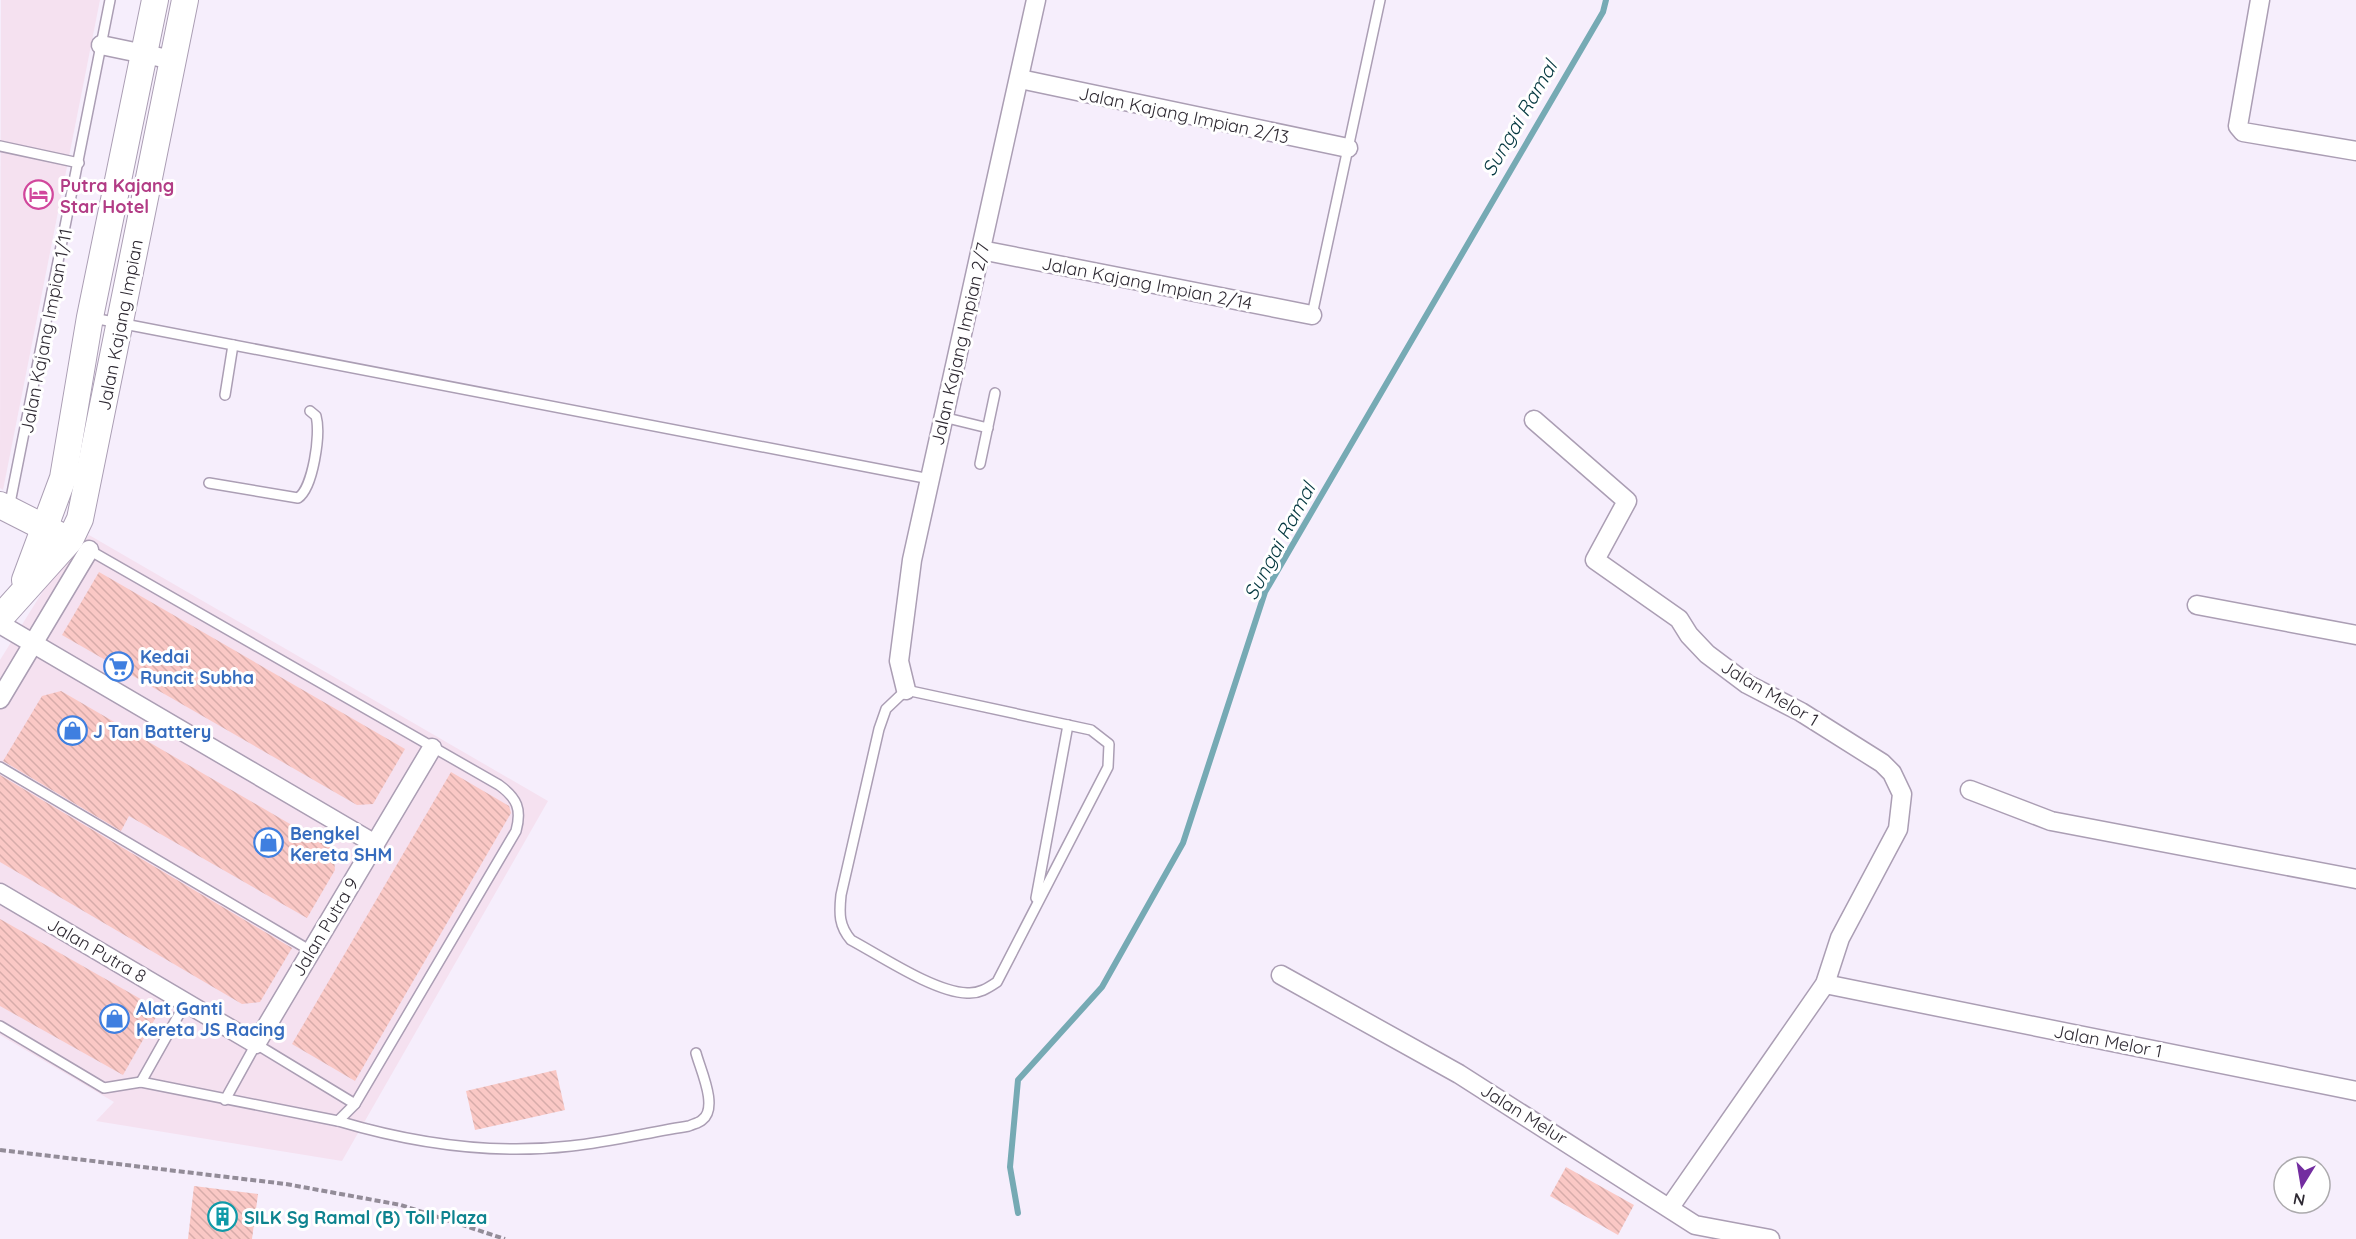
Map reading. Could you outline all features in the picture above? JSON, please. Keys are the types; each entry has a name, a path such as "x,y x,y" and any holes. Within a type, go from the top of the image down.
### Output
{"street":[{"name":"Jalan Kajang Impian","path":"60,543 63,478 90,317 155,0"},
{"name":"Jalan Kajang Impian","path":"0,618 80,519 185,0"},
{"name":"Jalan Kajang Impian 2/7","path":"906,690 899,661 912,560 1036,0"},
{"path":"2260,0 2238,126 2243,132 2356,151"},
{"path":"101,45 173,60"},
{"name":"Jalan Kajang Impian 2/13","path":"1020,79 1348,148"},
{"name":"Jalan Kajang Impian 2/14","path":"981,250 1312,315"},
{"name":"Jalan Melor 1","path":"1534,420 1628,501 1595,560 1679,619 1689,635 1707,654 1747,684 1801,712 1839,736 1882,764 1898,782 1902,806 1898,829 1840,938 1825,984 1670,1207"},
{"path":"0,699 34,642 60,543 3,512"},
{"path":"2198,604 2356,635"},
{"path":"0,624 375,844"},
{"name":"Jalan Putra 9","path":"256,1044 432,748"},
{"path":"1970,790 2051,821 2356,879"},
{"name":"Jalan Putra 8","path":"0,893 256,1044"},
{"name":"Jalan Melur","path":"1281,975 1459,1074 1695,1225 1770,1239"},
{"name":"Jalan Melor 1","path":"1825,984 2356,1091"}],"lane":[{"name":"Jalan Kajang Impian 1/11","path":"3,512 16,480 110,0"},
{"path":"1312,315 1380,0"},
{"path":"0,146 79,163"},
{"path":"90,317 930,478"},
{"path":"225,395 234,345"},
{"path":"980,464 995,393"},
{"path":"209,483 298,498 308,487 318,434 316,416 310,411"},
{"path":"943,417 988,428"},
{"path":"60,543 432,748 511,794 519,805 520,817 516,831 355,1104 338,1121"},
{"path":"906,690 1068,724 1091,730 1109,744 1108,768 997,982 985,990 969,993 947,990 851,940 842,929 839,914 841,895 879,729 886,709 906,690"},
{"path":"1034,910 1068,724"},
{"path":"0,767 311,951"},
{"path":"141,1082 186,1002"},
{"path":"0,1026 104,1088 141,1082 338,1121 384,1135 513,1149 570,1146 689,1126 703,1120 709,1110 708,1098 696,1053"},
{"path":"225,1100 256,1044 355,1104"}],"path":[{"path":"0,1150 286,1184 401,1205 505,1239"}],"shaded area":[{"path":"1,0 100,0 3,490 0,488"},
{"path":"89,535 548,801 342,1161 96,1121 114,1102 0,1035 0,660 56,570"}],"building":[{"path":"99,572 405,749 373,804 357,805 62,635"},
{"path":"61,691 333,849 335,870 307,918 129,816 121,831 3,761 42,696"},
{"path":"451,772 509,806 511,813 355,1081 292,1044"},
{"path":"0,775 292,948 260,1002 242,1004 0,862"},
{"path":"0,919 160,1010 123,1075 0,1006"},
{"path":"556,1070 565,1110 475,1130 466,1091"},
{"path":"1566,1167 1634,1205 1618,1235 1550,1196"},
{"name":"SILK Sg Ramal (B) Toll Plaza","path":"194,1186 258,1194 252,1239 188,1239"}],"waterway":[{"name":"Sungai Ramal","path":"1018,1213 1010,1167 1018,1080 1102,987 1183,843 1265,592 1603,12 1606,0"}],"place":[{"name":"Putra Kajang Star Hotel","path":"39,195"},
{"name":"Kedai Runcit Subha","path":"119,666"},
{"name":"J Tan Battery","path":"72,731"},
{"name":"Bengkel Kereta SHM","path":"269,843"},
{"name":"Alat Ganti Kereta JS Racing","path":"115,1018"},
{"name":"SILK Sg Ramal (B) Toll Plaza","path":"223,1217"}]}
